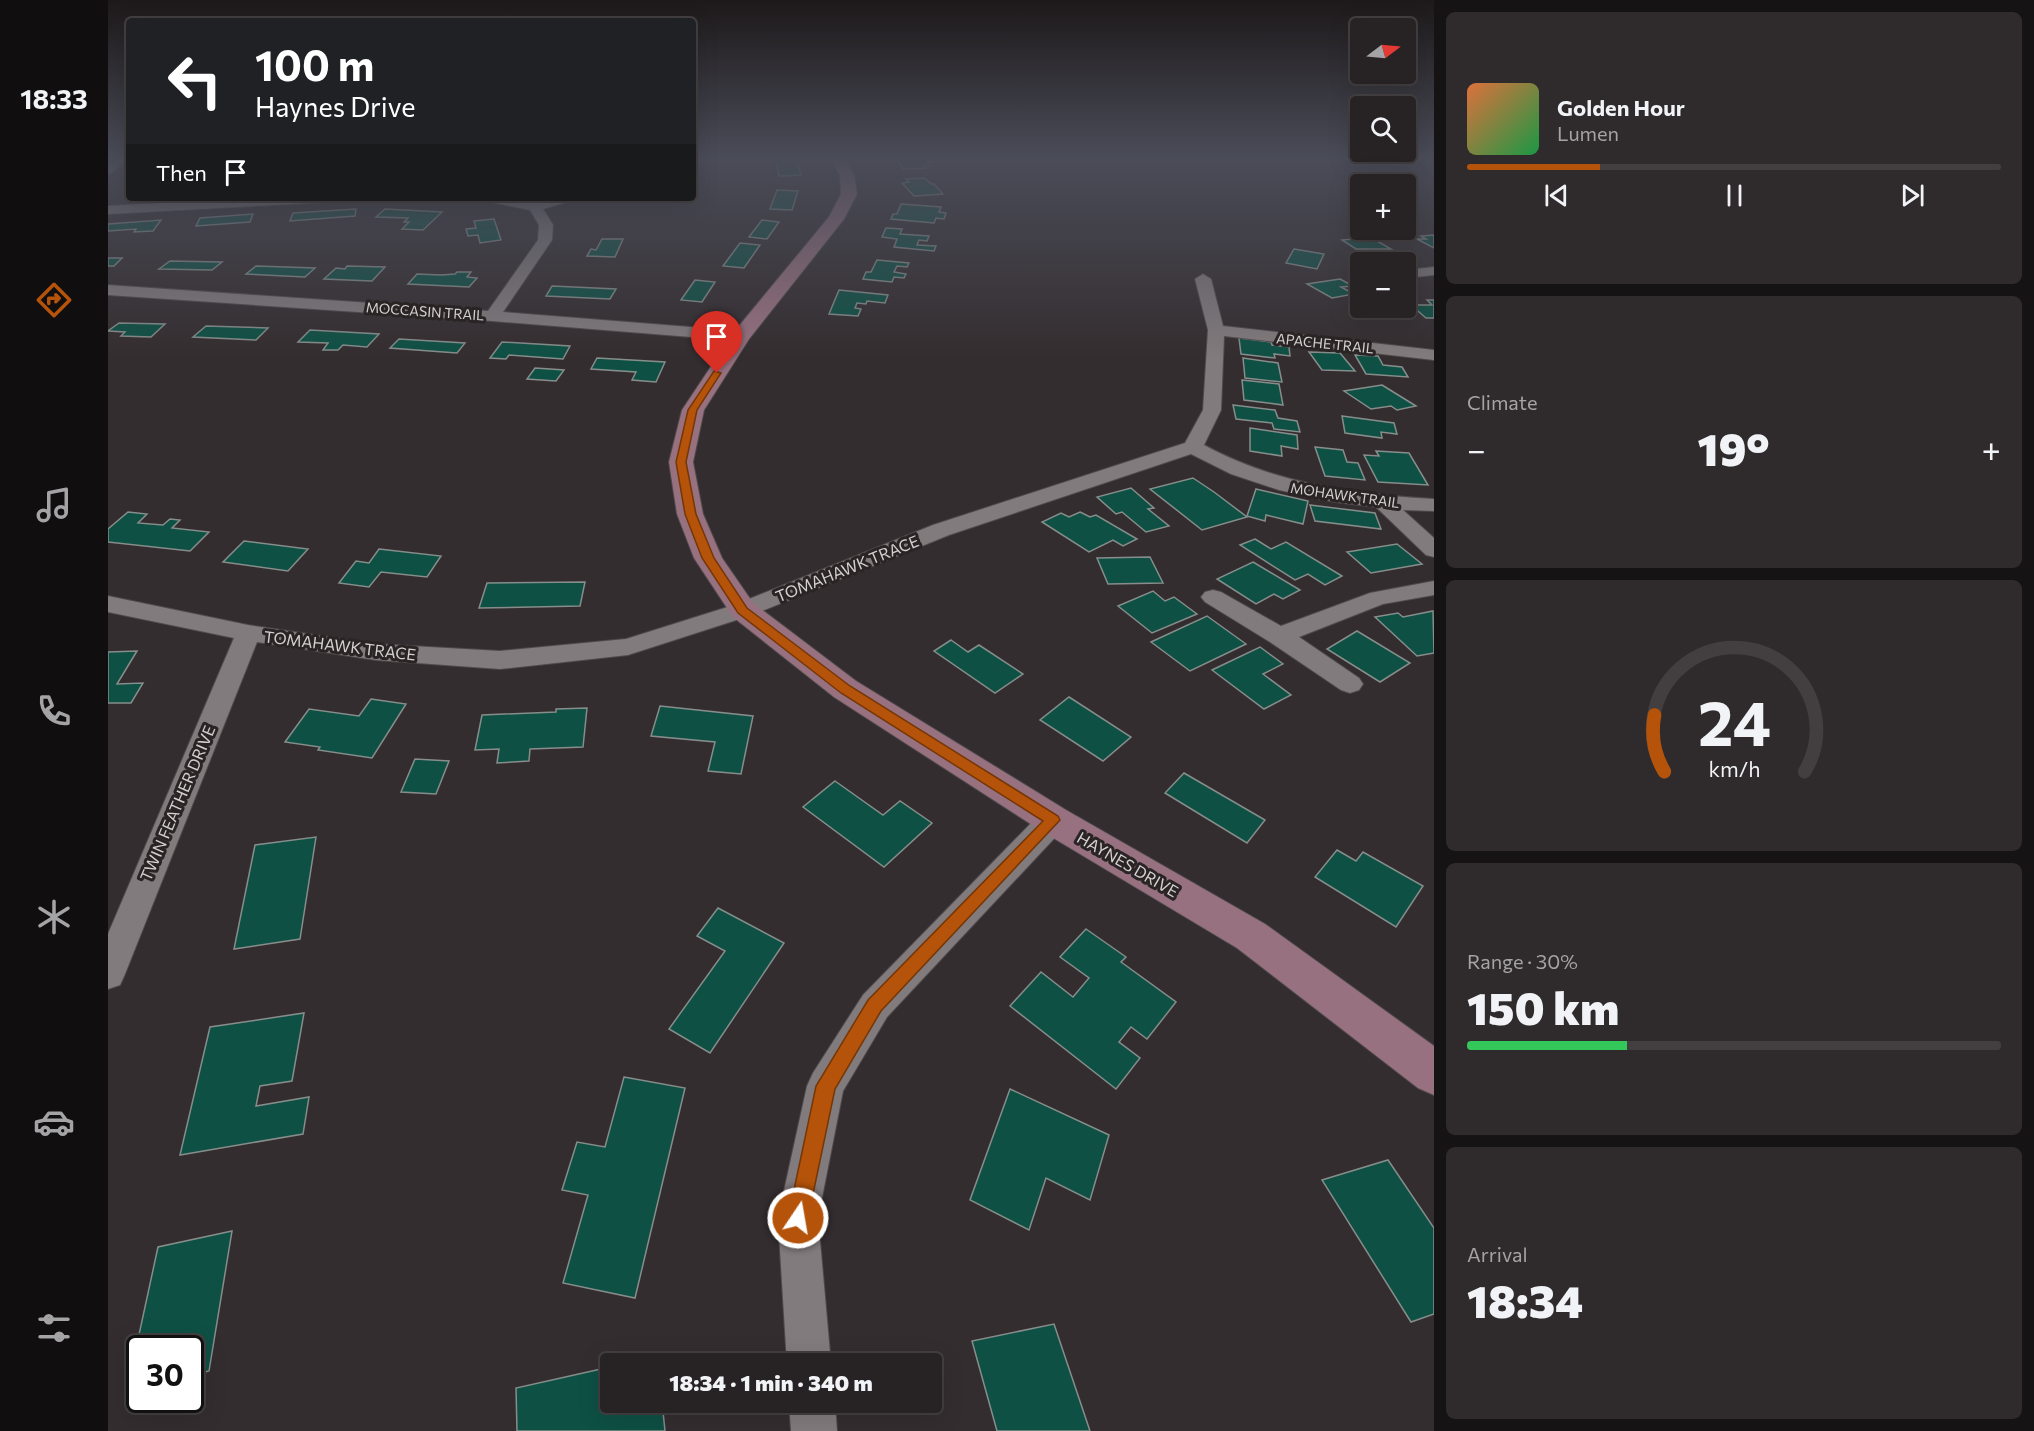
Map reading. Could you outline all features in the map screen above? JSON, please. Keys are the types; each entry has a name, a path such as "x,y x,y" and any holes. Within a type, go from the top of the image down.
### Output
{"street":[{"path":"492,316 545,240 546,226"},
{"name":"HAYNES DRIVE","path":"830,226 741,336 693,410 681,462 690,514 708,558 743,610 845,690 1053,820 1251,936 1434,1073"},
{"path":"1416,273 1434,271"},
{"path":"1193,447 1212,410 1216,330 1203,279"},
{"name":"MOCCASIN TRAIL","path":"108,290 492,316 741,336"},
{"name":"APACHE TRAIL","path":"1216,330 1434,355"},
{"name":"MOHAWK TRAIL","path":"1193,447 1238,470 1293,488 1384,503 1434,505"},
{"name":"TOMAHAWK TRACE","path":"108,604 248,633 376,652 500,660 628,647 743,610 941,530 1193,447"},
{"path":"1384,503 1434,550"},
{"path":"1279,636 1378,598 1434,588"},
{"path":"1214,597 1279,636 1350,684"},
{"name":"TWIN FEATHER DRIVE","path":"110,962 248,633"},
{"path":"808,1353 798,1218 826,1086 874,1006 1053,820"},
{"path":"813,1413 814,1431"}],"building":[{"path":"108,226 157,226 153,231 134,232 136,229 108,231"},
{"path":"405,226 427,226 423,230 402,229"},
{"path":"475,226 496,226 501,240 480,243 478,235 468,236 466,229 476,228"},
{"path":"758,226 776,226 767,239 749,237"},
{"path":"886,228 902,229 900,234 929,236 927,241 919,240 917,245 936,246 934,251 894,247 897,239 882,237"},
{"path":"1434,235 1434,248 1417,239 1426,239 1421,236"},
{"path":"602,239 623,239 615,257 587,256 591,249 596,250"},
{"path":"1342,240 1375,240 1391,249 1356,249"},
{"path":"740,243 760,245 744,268 723,266"},
{"path":"1294,249 1324,254 1317,269 1286,263"},
{"path":"108,258 122,258 114,266 108,266"},
{"path":"877,260 909,263 907,267 897,266 894,272 906,274 904,278 894,277 892,282 863,279 866,272 871,272"},
{"path":"170,261 222,262 212,270 159,269"},
{"path":"256,266 315,268 305,277 246,274"},
{"path":"347,266 385,267 372,281 324,279 336,268 345,269"},
{"path":"471,272 467,277 477,278 469,287 408,284 417,274 441,275"},
{"path":"1340,279 1350,284 1341,287 1350,292 1350,295 1332,298 1307,284"},
{"path":"695,280 715,282 702,302 681,300"},
{"path":"552,286 616,289 610,299 546,296"},
{"path":"839,290 888,295 885,303 867,301 866,304 857,303 855,308 861,309 858,316 829,314"},
{"path":"1427,300 1434,300 1434,318 1426,318 1416,309 1416,305 1432,305"},
{"path":"119,323 165,324 151,337 121,336 125,332 108,331"},
{"path":"206,326 268,328 256,340 193,337"},
{"path":"310,330 379,334 367,347 343,345 338,350 323,350 328,343 298,342"},
{"path":"1239,338 1289,347 1290,356 1274,354 1275,358 1241,354"},
{"path":"399,339 465,343 457,353 390,348"},
{"path":"502,342 570,346 563,359 509,355 506,359 490,358"},
{"path":"1309,352 1340,353 1355,371 1322,370"},
{"path":"1355,355 1378,356 1383,365 1402,367 1408,377 1366,374"},
{"path":"597,358 665,362 656,382 632,380 636,372 591,369"},
{"path":"1243,358 1278,363 1282,382 1245,378"},
{"path":"535,368 564,370 556,381 527,379"},
{"path":"1242,380 1279,384 1283,405 1244,400"},
{"path":"1382,385 1416,406 1397,410 1391,406 1371,409 1344,391"},
{"path":"1233,405 1275,410 1278,418 1297,421 1300,432 1274,429 1272,423 1236,419"},
{"path":"1342,416 1394,423 1397,434 1381,432 1382,438 1345,433"},
{"path":"1250,428 1297,435 1298,449 1281,446 1282,456 1250,451"},
{"path":"1315,447 1343,450 1347,462 1358,463 1365,480 1325,476"},
{"path":"1376,451 1409,453 1428,485 1378,482 1364,455 1379,456"},
{"path":"1193,478 1247,517 1202,530 1150,489"},
{"path":"1131,488 1154,508 1148,509 1169,526 1146,532 1122,512 1116,514 1097,497"},
{"path":"1256,489 1308,501 1303,524 1266,515 1265,521 1247,516"},
{"path":"1310,505 1375,513 1381,529 1315,521"},
{"path":"128,512 147,514 138,523 163,525 170,519 180,520 172,528 209,532 190,551 108,542 108,529"},
{"path":"1080,512 1090,517 1096,515 1137,539 1123,546 1113,540 1089,552 1042,522 1061,513 1069,517"},
{"path":"1255,539 1271,549 1286,542 1342,576 1325,585 1308,574 1295,580 1240,545"},
{"path":"244,541 308,549 288,571 223,562"},
{"path":"1397,544 1422,564 1371,573 1347,552"},
{"path":"379,549 441,556 427,577 381,572 369,587 339,583 356,561 369,563"},
{"path":"1150,557 1163,583 1108,584 1097,558"},
{"path":"1253,562 1300,590 1283,599 1274,594 1256,604 1217,579"},
{"path":"585,582 580,606 479,608 487,583"},
{"path":"1153,591 1165,601 1174,597 1197,614 1152,633 1118,606"},
{"path":"1433,611 1434,653 1417,656 1375,617 1398,613 1403,617"},
{"path":"1207,616 1246,644 1190,671 1151,642"},
{"path":"1357,631 1410,663 1380,682 1327,649"},
{"path":"951,640 968,652 979,645 1023,674 995,693 934,651"},
{"path":"1260,647 1283,664 1263,674 1291,695 1264,709 1212,670"},
{"path":"137,651 117,684 143,683 131,703 108,703 108,652"},
{"path":"1069,697 1131,737 1103,761 1040,720"},
{"path":"371,699 406,704 372,758 318,750 320,747 285,742 309,709 359,716"},
{"path":"660,706 753,716 741,774 708,771 715,742 651,736"},
{"path":"587,708 583,747 530,749 529,761 497,763 499,749 475,750 482,715 556,712 556,709"},
{"path":"415,759 449,761 436,794 401,792"},
{"path":"1184,773 1265,820 1247,843 1165,793"},
{"path":"835,781 883,815 900,801 932,823 884,867 803,807"},
{"path":"316,837 300,939 234,949 255,845"},
{"path":"1337,850 1356,861 1363,852 1423,886 1396,927 1315,877"},
{"path":"718,908 784,943 710,1053 669,1029 725,951 697,936"},
{"path":"1086,929 1126,957 1121,962 1176,1002 1147,1039 1131,1027 1119,1042 1140,1058 1116,1089 1010,1006 1041,972 1073,997 1089,978 1060,957"},
{"path":"304,1013 292,1081 260,1086 256,1106 309,1097 303,1134 180,1155 210,1027"},
{"path":"624,1077 685,1088 635,1298 563,1283 588,1195 562,1190 577,1142 605,1147"},
{"path":"1010,1089 1109,1135 1090,1200 1046,1178 1029,1230 970,1200"},
{"path":"1388,1160 1434,1228 1434,1314 1411,1322 1322,1180"},
{"path":"232,1231 209,1371 204,1372 204,1335 139,1335 158,1247"},
{"path":"1054,1324 1090,1431 997,1431 972,1341"},
{"path":"600,1369 600,1413 663,1413 665,1431 517,1431 516,1388"}],"route":[{"path":"717,373 693,410 681,462 690,514 708,558 743,610 845,690 1053,820 874,1006 826,1086 798,1218"}]}
